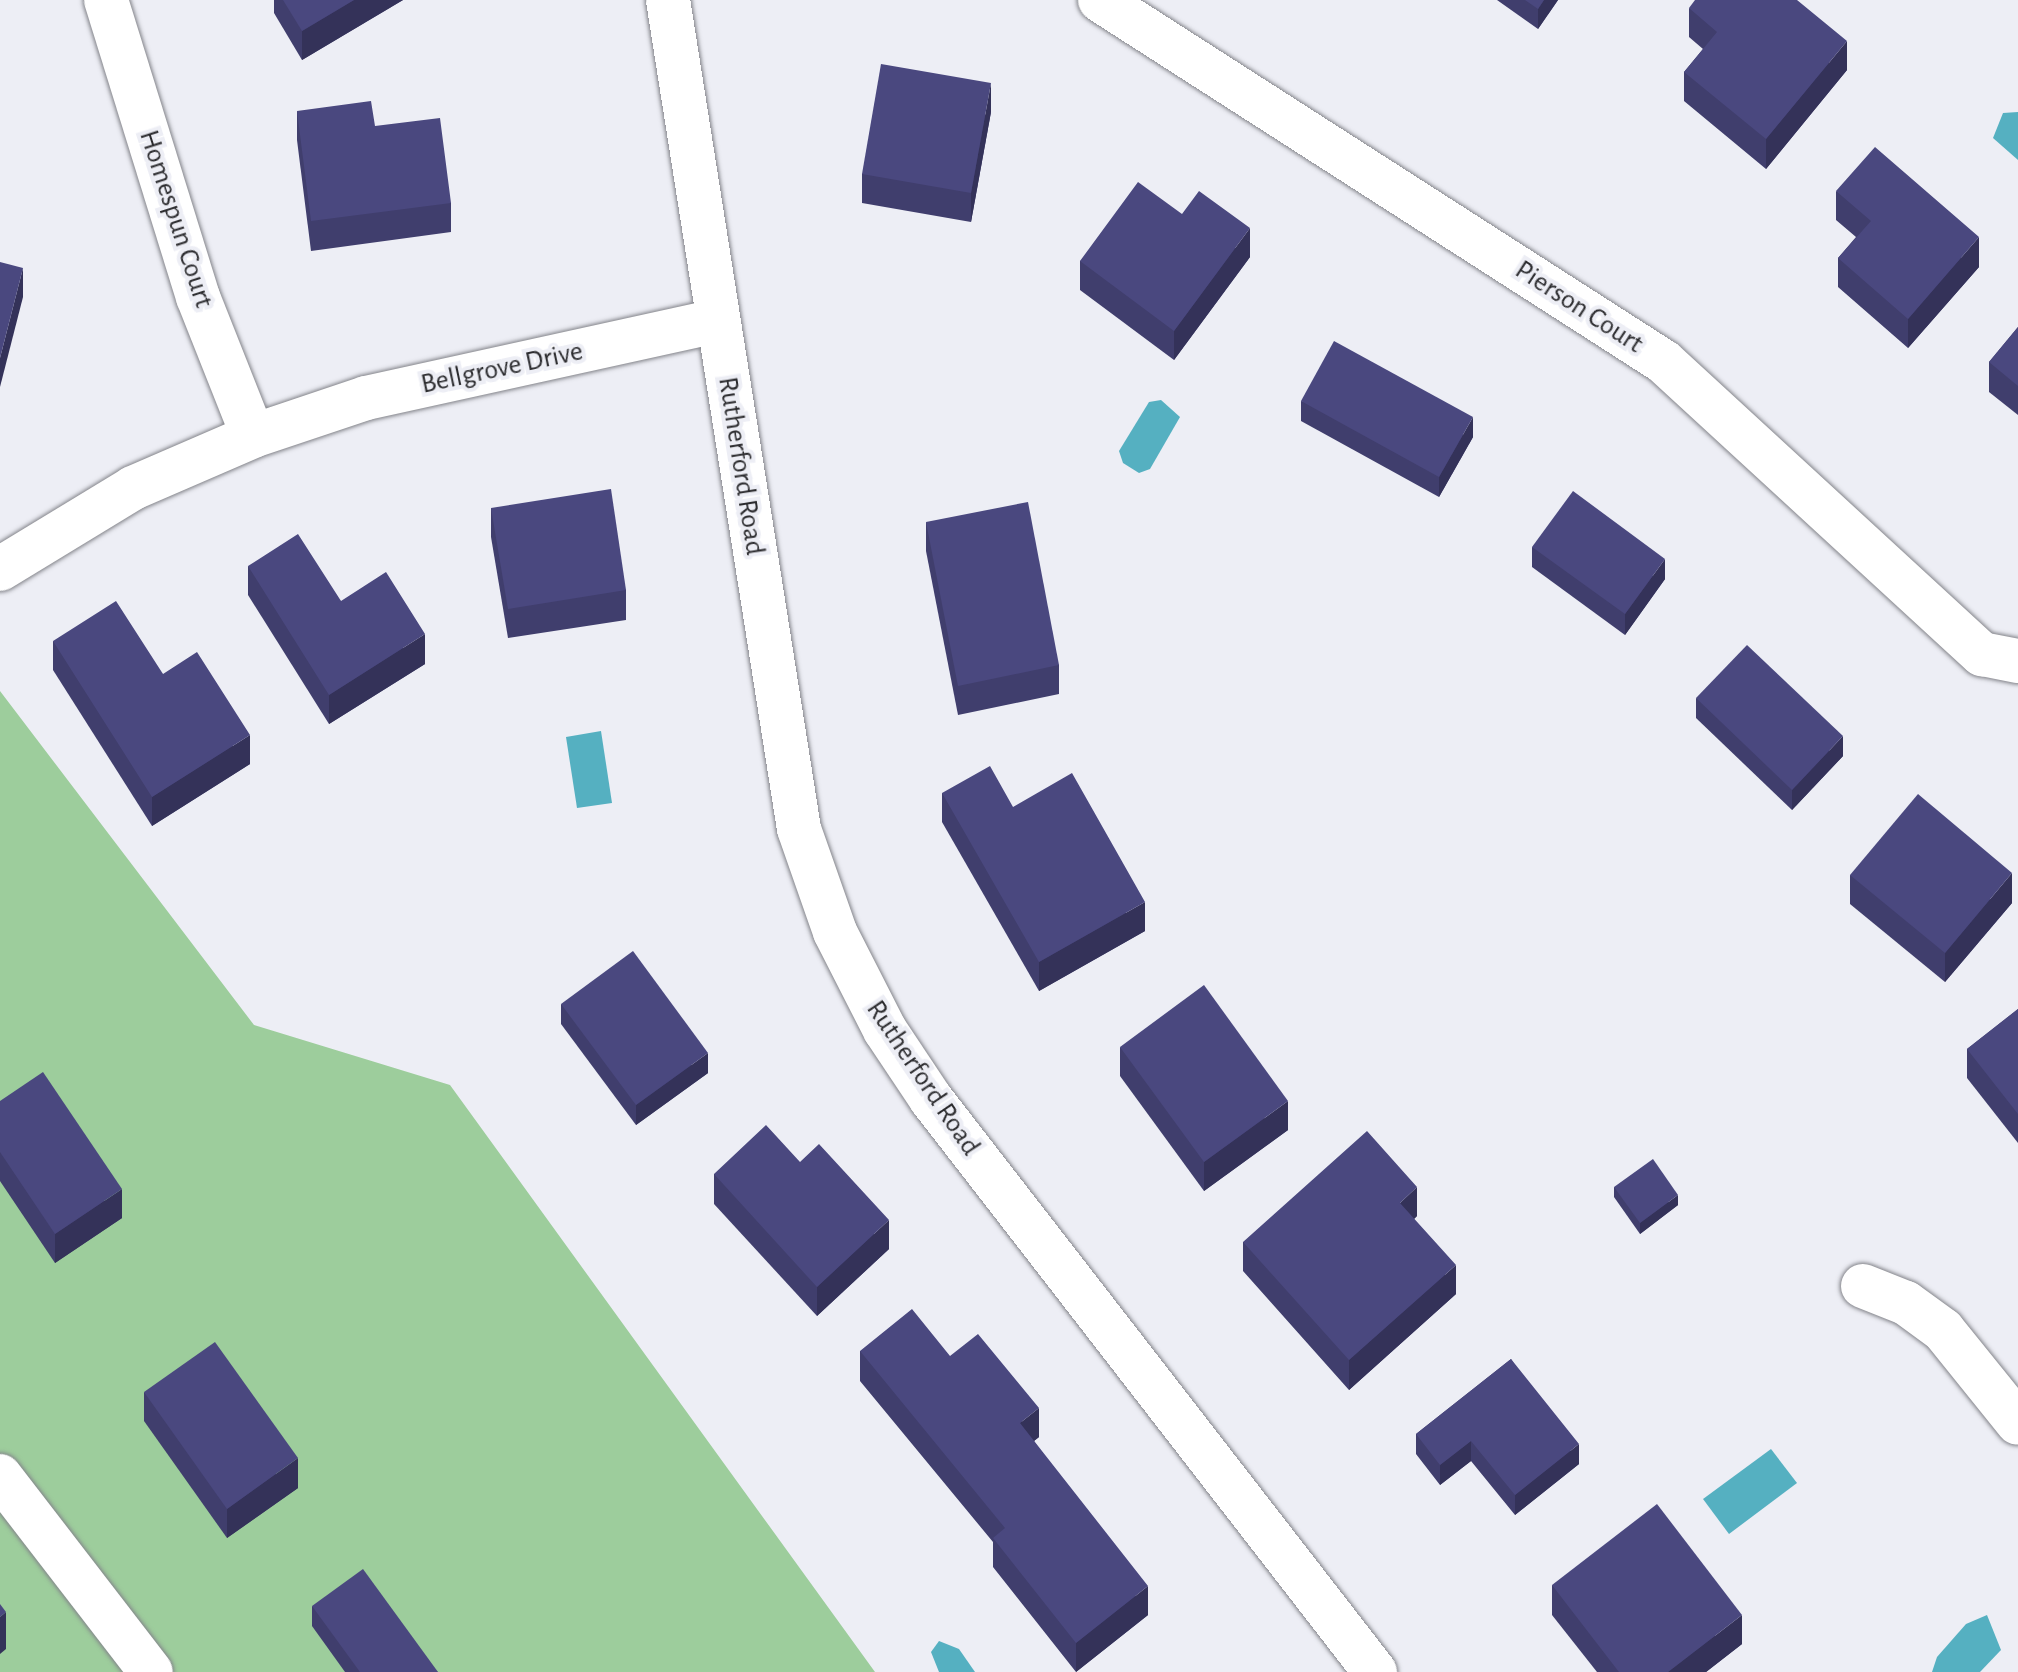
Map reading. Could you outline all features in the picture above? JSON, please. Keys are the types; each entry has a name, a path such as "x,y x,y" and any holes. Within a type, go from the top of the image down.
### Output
{"street":[{"name":"Homespun Court","path":"106,0 198,297 253,436"},
{"path":"668,0 717,321"},
{"name":"Pierson Court","path":"1100,0 1664,362 1982,654 2018,661"},
{"name":"Bellgrove Drive","path":"0,569 133,488 253,436 366,398 717,321"},
{"name":"Rutherford Road","path":"717,321 799,829 835,932 885,1030 931,1099 1375,1672"},
{"path":"1863,1286 1906,1303 1943,1330 2018,1423"},
{"path":"0,1476 151,1672"}],"green space":[{"path":"0,691 254,1025 450,1085 875,1672 0,1672"}],"water":[{"path":"2018,112 2018,160 1993,138 2003,113"},
{"path":"1161,400 1180,417 1150,469 1139,473 1123,463 1119,451 1149,402"},
{"path":"601,731 612,803 577,808 566,737"},
{"path":"1771,1449 1797,1483 1729,1534 1703,1499"},
{"path":"1987,1615 2001,1650 1980,1672 1932,1672 1937,1657 1966,1624"},
{"path":"939,1641 959,1649 975,1672 939,1672 931,1652"}],"building":[{"path":"283,0 354,0 302,31"},
{"path":"1525,0 1544,0 1538,9"},
{"path":"1695,0 1797,0 1847,41 1766,139 1684,72 1717,32 1689,8"},
{"path":"881,64 991,83 971,193 862,174"},
{"path":"371,101 375,126 440,118 451,203 311,221 297,111"},
{"path":"1875,147 1979,237 1908,319 1838,258 1871,221 1836,191"},
{"path":"1138,182 1182,214 1199,191 1250,228 1174,331 1080,261"},
{"path":"0,262 23,268 0,358"},
{"path":"2018,327 2018,386 1989,362"},
{"path":"1334,341 1473,417 1439,477 1301,401"},
{"path":"611,489 626,590 508,609 491,508"},
{"path":"1573,491 1665,559 1625,614 1532,547"},
{"path":"1028,502 1059,665 958,686 926,522"},
{"path":"298,534 341,601 386,572 425,634 329,695 248,566"},
{"path":"116,601 163,674 197,652 250,735 152,797 53,641"},
{"path":"1747,645 1843,736 1792,790 1696,698"},
{"path":"990,766 1013,807 1072,773 1145,902 1039,962 942,793"},
{"path":"1918,794 2012,873 1945,953 1850,875"},
{"path":"633,951 708,1053 636,1105 561,1004"},
{"path":"1204,985 1288,1101 1204,1162 1120,1047"},
{"path":"2018,1009 2018,1114 1967,1049"},
{"path":"43,1072 122,1189 55,1234 0,1152 0,1101"},
{"path":"766,1125 800,1162 819,1144 889,1220 817,1287 714,1174"},
{"path":"1367,1131 1417,1187 1400,1203 1456,1265 1349,1360 1243,1242"},
{"path":"1653,1159 1678,1195 1640,1223 1614,1187"},
{"path":"912,1309 950,1356 978,1334 1039,1408 1020,1423 1148,1586 1076,1643 993,1538 1005,1528 860,1351"},
{"path":"215,1342 298,1458 227,1509 144,1392"},
{"path":"1511,1359 1579,1444 1515,1495 1471,1441 1440,1465 1416,1434"},
{"path":"1657,1504 1742,1615 1668,1672 1619,1672 1552,1585"},
{"path":"363,1569 438,1672 360,1672 312,1606"}]}
